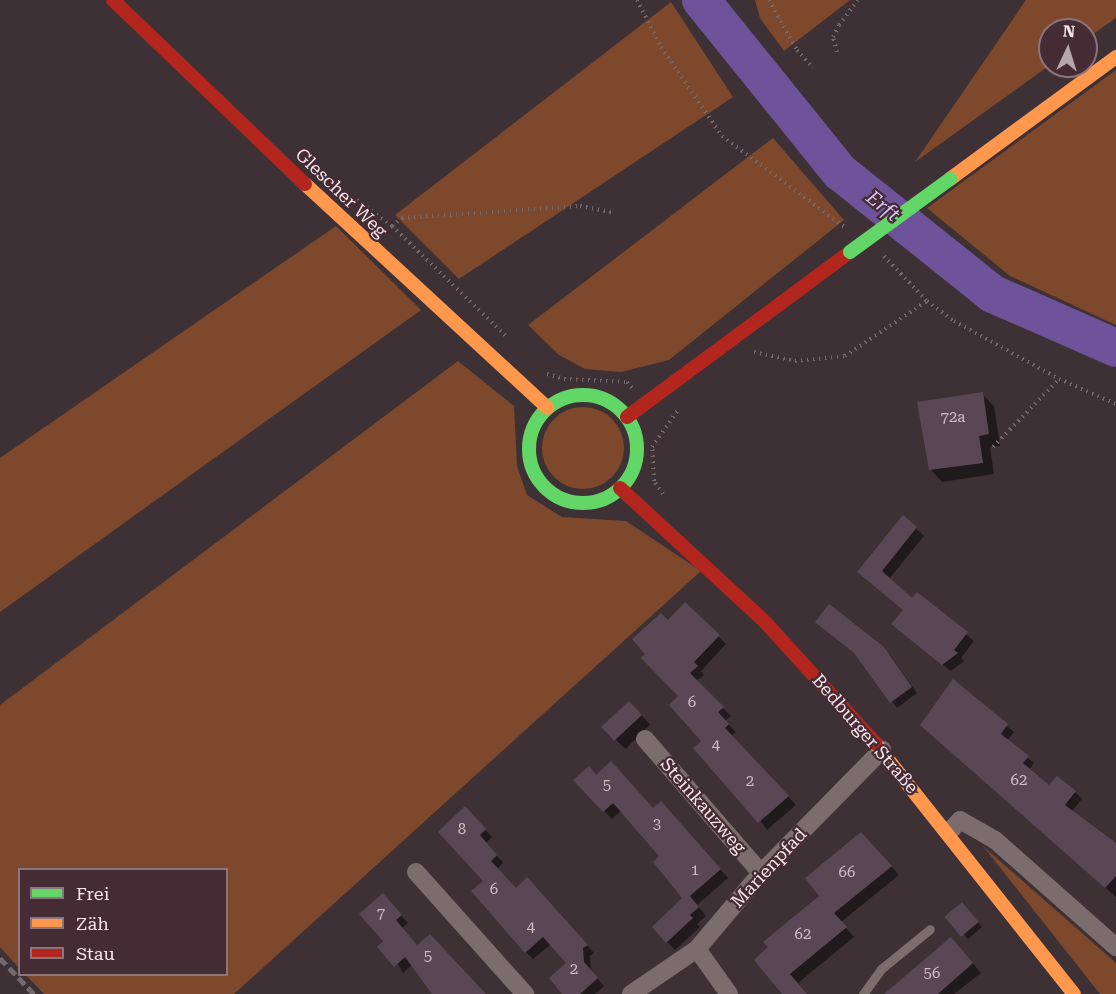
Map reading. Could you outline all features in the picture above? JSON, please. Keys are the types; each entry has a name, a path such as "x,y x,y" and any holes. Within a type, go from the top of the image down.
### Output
{"main road":[{"name":"Glescher Weg","path":"113,0 402,276 548,408"},
{"path":"627,417 1116,57"},
{"path":"584,395 616,406 627,417 637,450 630,475 621,488 593,502 576,502 558,497 543,485 536,475 529,451 537,420 548,408 565,398 584,395"},
{"name":"Bedburger Straße","path":"621,488 765,622 882,750 949,832 1074,994"}],"street":[{"name":"Steinkauzweg","path":"645,739 761,873"},
{"name":"Marienpfad","path":"631,994 697,949 761,873 882,750"},
{"path":"949,832 960,820 995,840 1116,947"},
{"path":"416,872 525,994"},
{"path":"697,949 729,994"}],"lane":[{"path":"863,994 881,969 930,929"}],"path":[{"path":"637,0 661,47 722,136 849,231"},
{"path":"768,0 797,50 813,68"},
{"path":"837,52 833,37 838,25 858,0"},
{"path":"510,340 392,226 402,218 580,206 612,212"},
{"path":"877,251 927,300 979,337 1059,379 1116,404"},
{"path":"750,351 795,361 845,356 927,300"},
{"path":"543,372 564,379 627,382 665,424"},
{"path":"993,447 1059,379"}],"shaded area":[{"path":"755,0 850,0 784,51 760,18"},
{"path":"1026,0 1116,0 1116,18 1098,31 1098,18 1038,18 1038,74 915,162"},
{"path":"671,2 733,97 459,279 395,215"},
{"path":"1116,70 1116,325 1010,276 927,208"},
{"path":"773,138 844,220 669,360 621,372 585,369 559,355 528,325"},
{"path":"336,226 421,310 0,612 0,458"},
{"path":"458,361 514,406 517,466 527,495 562,517 626,521 701,571 234,994 44,994 27,976 228,976 228,868 18,868 18,967 0,947 0,705"},
{"path":"583,407 599,410 612,419 621,432 624,448 621,464 612,477 599,486 583,489 567,486 554,477 545,464 542,448 545,432 554,419 567,410"},
{"path":"983,846 1116,963 1116,994 1100,994"}],"building":[{"path":"983,392 989,434 979,436 983,463 929,470 917,402"},
{"path":"903,515 917,527 882,571 912,598 917,592 968,632 954,650 958,653 942,665 891,624 903,610 857,572"},
{"path":"685,602 720,635 694,662 698,666 690,673 724,707 718,712 729,724 725,728 789,796 758,823 693,748 701,741 669,705 678,696 641,658 645,654 632,639 661,613 668,620"},
{"path":"829,604 884,647 912,687 890,703 854,653 815,622"},
{"path":"953,679 1008,724 1001,734 1029,756 1023,763 1049,785 1057,776 1076,791 1065,805 1116,843 1116,876 1105,888 920,725"},
{"path":"629,701 642,715 614,741 601,727"},
{"path":"611,761 653,808 661,801 721,869 690,896 699,907 690,915 693,918 666,943 652,927 682,898 653,862 659,856 613,803 603,812 573,780 589,766 596,775"},
{"path":"465,806 486,829 480,835 497,855 491,861 516,888 527,877 588,945 583,948 584,962 598,978 580,994 562,994 549,978 566,963 543,937 525,953 471,891 483,881 438,832"},
{"path":"861,832 892,866 834,913 847,927 790,974 807,994 782,994 754,960 768,947 763,942 819,896 805,878"},
{"path":"383,893 402,915 396,920 417,945 430,934 486,994 432,994 405,957 394,967 377,947 383,941 359,914"},
{"path":"962,902 979,922 961,937 944,917"},
{"path":"951,937 973,963 938,994 884,994"}],"waterway":[{"name":"Erft","path":"701,0 840,172 993,294 1116,348"}],"railway":[{"path":"0,958 34,994"}],"traffic: fast":[{"path":"850,252 950,179"},
{"path":"583,395 604,399 621,411 633,428 637,449 633,470 621,487 604,499 583,503 562,499 545,487 533,470 529,449 533,428 545,411 562,399 583,395"}],"traffic: slow":[{"path":"950,179 1116,57"},
{"path":"305,184 548,408"},
{"path":"875,743 1074,994"}],"traffic: jam":[{"path":"113,0 305,184"},
{"path":"627,417 850,252"},
{"path":"620,488 765,622 875,743"}]}
